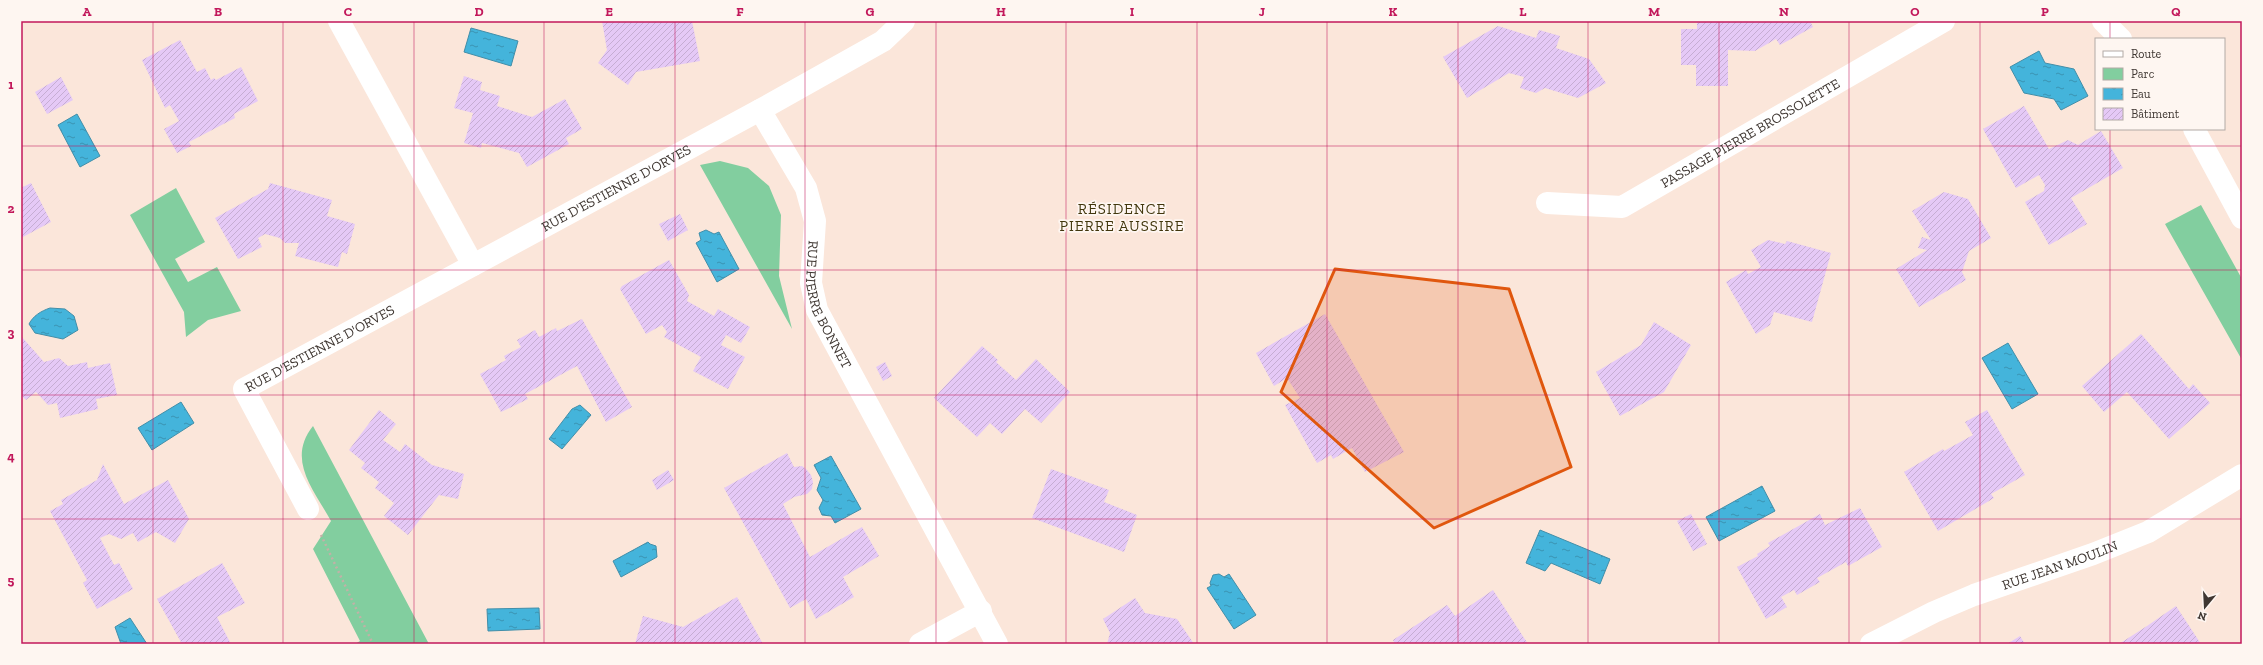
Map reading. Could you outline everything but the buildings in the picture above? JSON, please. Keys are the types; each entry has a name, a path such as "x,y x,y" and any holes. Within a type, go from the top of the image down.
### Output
{"street":[{"path":"339,21 473,265"},
{"path":"760,110 883,41 904,21"},
{"name":"PASSAGE PIERRE BROSSOLETTE","path":"1547,203 1622,207 1944,21"},
{"path":"2103,21 2120,38"},
{"name":"RUE D'ESTIENNE D'ORVES","path":"308,509 244,389 760,110"},
{"name":"RUE PIERRE BONNET","path":"760,110 806,188 815,221 811,283 817,310 981,611 997,644"},
{"path":"2195,130 2242,218"},
{"name":"RUE JEAN MOULIN","path":"1871,644 1928,615 1974,595 2093,554 2148,532 2242,475"},
{"path":"920,644 981,611"}],"path":[{"path":"308,509 373,644"}],"highlighted area":[{"path":"1335,269 1509,289 1571,467 1434,528 1281,392"}],"green space":[{"path":"720,161 748,168 769,186 781,215 779,276 792,329 700,165"},
{"path":"176,188 205,242 175,259 188,282 217,267 241,311 208,320 186,337 184,312 130,215"},
{"path":"2201,205 2242,279 2242,360 2165,224"},
{"path":"313,426 429,644 355,644 360,641 313,549 331,521 311,486 302,463 302,451 305,439"}],"water":[{"path":"471,28 518,41 511,66 464,52"},
{"path":"2039,51 2045,63 2074,69 2088,96 2061,110 2054,99 2024,93 2010,67"},
{"path":"77,114 100,156 80,167 58,125"},
{"path":"706,230 714,234 719,232 739,269 717,282 696,243 701,240 699,233"},
{"path":"50,308 65,309 74,316 78,330 63,339 35,333 29,324 38,314"},
{"path":"2008,343 2038,394 2012,409 1982,358"},
{"path":"181,402 194,423 152,450 138,428"},
{"path":"580,405 591,415 562,449 549,439 572,409"},
{"path":"831,456 861,509 835,523 831,516 822,515 819,508 823,500 817,490 821,478 814,465"},
{"path":"1762,486 1775,511 1719,541 1706,517"},
{"path":"1540,530 1610,559 1600,584 1551,563 1545,571 1526,563"},
{"path":"648,542 656,546 657,557 621,577 613,561"},
{"path":"1219,574 1224,577 1229,574 1256,615 1234,629 1207,588 1211,586 1210,583 1213,575"},
{"path":"539,608 540,629 488,631 487,609"},
{"path":"130,618 147,644 121,644 115,627"}],"district":[{"name":"RÉSIDENCE PIERRE AUSSIRE","path":"1122,218"}]}
